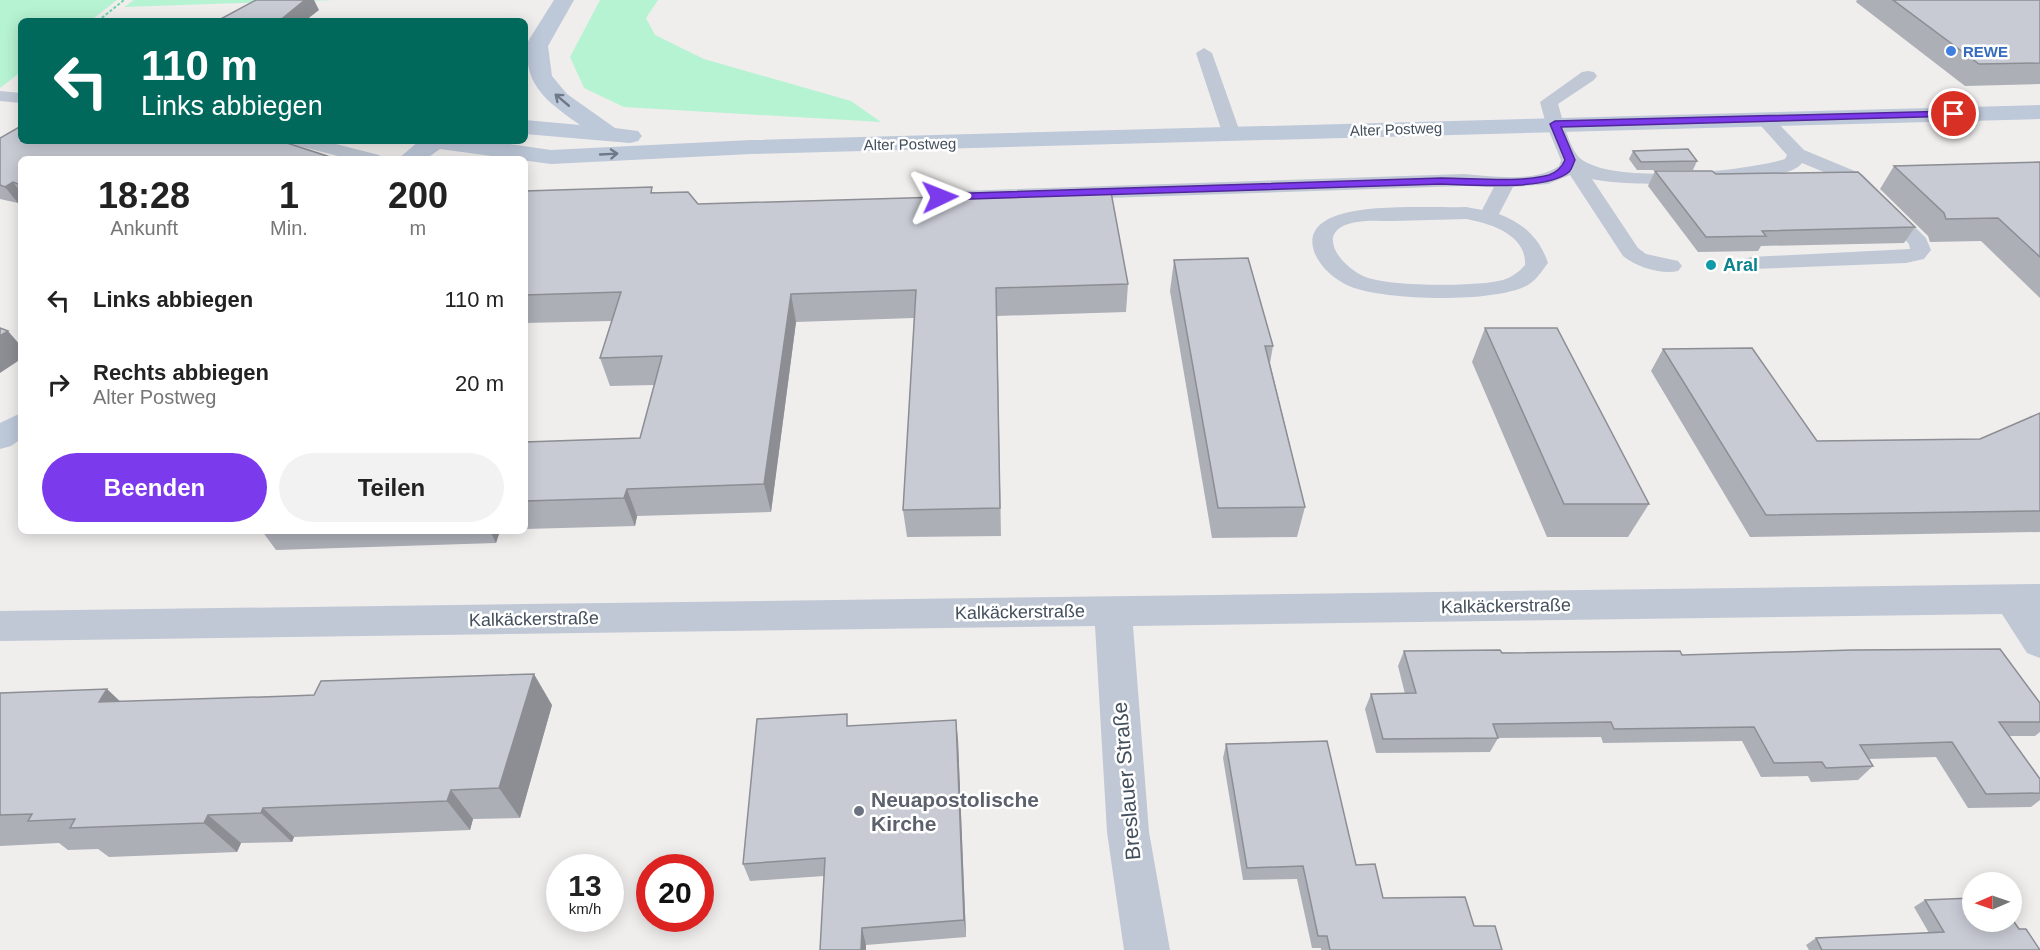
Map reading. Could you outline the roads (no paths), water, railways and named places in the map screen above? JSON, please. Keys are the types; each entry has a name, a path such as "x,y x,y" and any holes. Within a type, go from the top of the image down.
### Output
{"main road":[{"path":"531,52 564,0"},
{"name":"Alter Postweg","path":"531,52 541,77 559,99 609,134"},
{"name":"Alter Postweg","path":"457,144 551,157 751,147 2040,112"},
{"name":"Alter Postweg","path":"528,127 751,147"},
{"path":"414,156 431,144"},
{"name":"Alter Postweg","path":"528,163 551,157"},
{"path":"0,438 18,426"}],"street":[{"name":"Kalkäckerstraße","path":"0,626 2026,599"},
{"path":"2026,599 2040,642"},
{"name":"Breslauer Straße","path":"1113,611 1128,832 1147,950"}],"lane":[{"path":"1204,53 1233,135"},
{"path":"1588,76 1549,102 1555,124 1570,160 1630,252 1639,259 1671,266"},
{"path":"1751,263 1906,257 1917,255 1921,250 1919,242 1855,178 1797,154 1764,119"},
{"path":"314,144 360,156"},
{"path":"1570,160 1582,169 1599,176 1616,178 1723,176 1773,170 1792,163 1797,154"},
{"path":"940,197 1441,181 1506,182 1552,177 1566,169 1570,160"},
{"path":"1488,217 1506,182"},
{"path":"1466,213 1488,217 1519,231 1533,246 1537,263 1529,276 1513,284 1496,288 1388,289 1367,286 1344,276 1331,265 1323,252 1322,241 1327,230 1341,220 1357,216 1466,213"}],"place":[{"name":"REWE","path":"1951,51"},
{"name":"Aral","path":"1711,265"},
{"name":"Neuapostolische Kirche","path":"859,811"}]}
